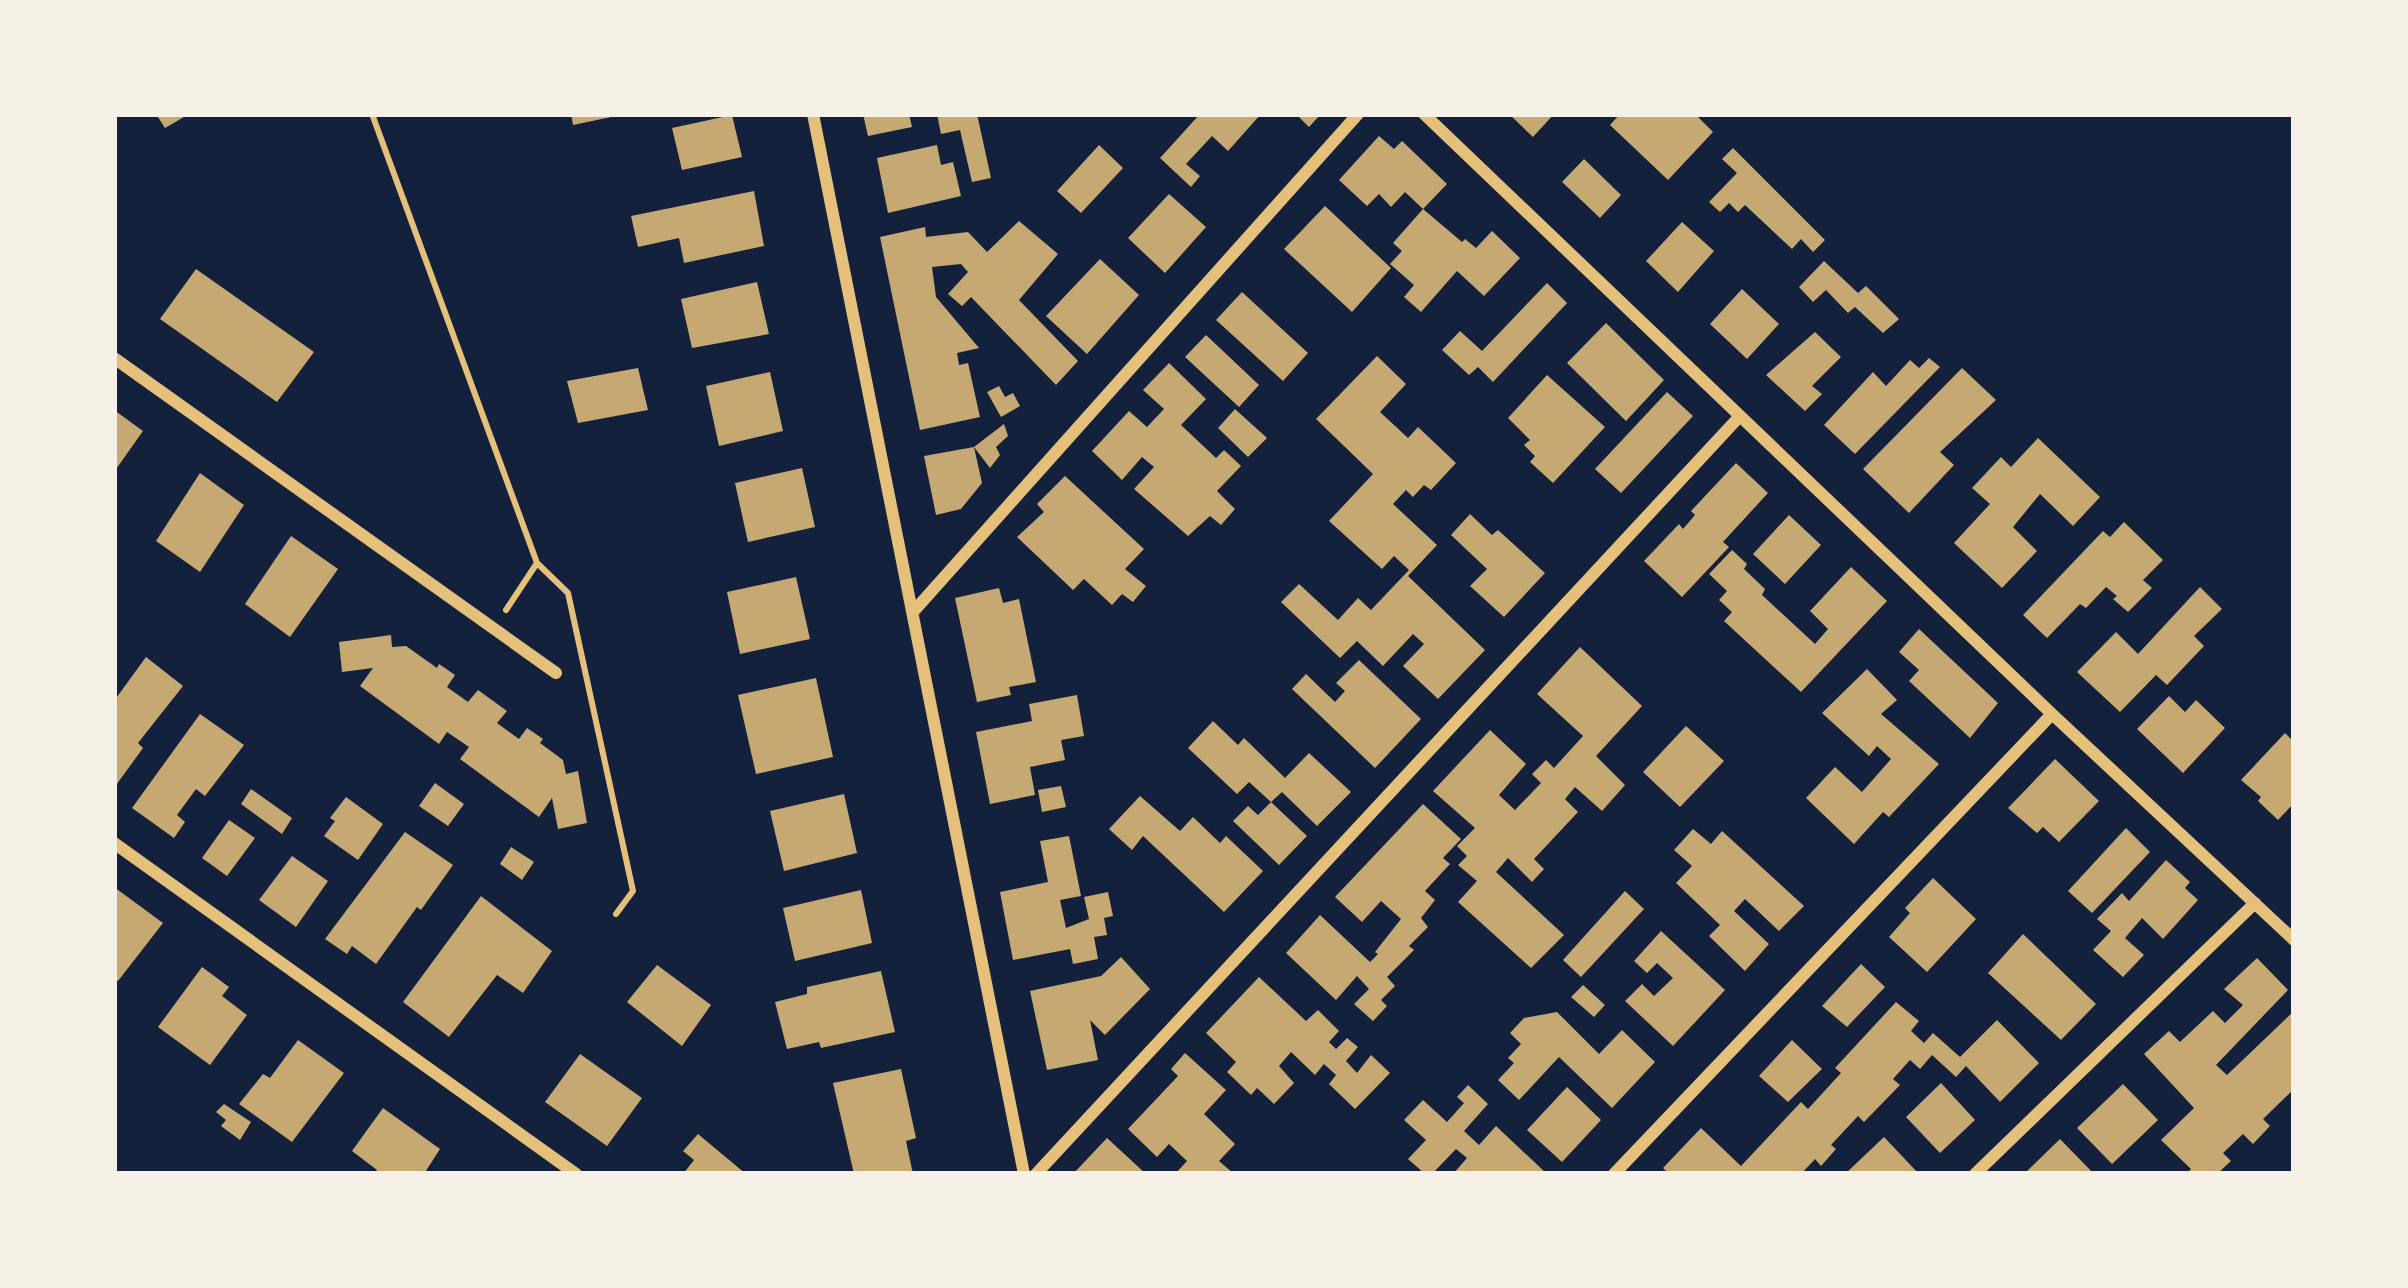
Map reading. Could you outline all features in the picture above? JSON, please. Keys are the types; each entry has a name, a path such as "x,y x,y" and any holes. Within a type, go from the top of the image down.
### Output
{"street":[{"path":"813,114 1024,1174"},
{"path":"913,612 1358,114"},
{"path":"1424,114 2294,940"},
{"path":"114,358 556,673"},
{"path":"1036,1174 1740,416"},
{"path":"1614,1174 2052,714"},
{"path":"114,843 577,1174"},
{"path":"1975,1174 2255,903"}],"path":[{"path":"372,114 537,563 568,592 633,891 616,914"},
{"path":"493,628 537,563"}],"building":[{"path":"156,114 189,114 165,128"},
{"path":"571,114 616,114 616,116 573,125"},
{"path":"863,114 909,114 912,127 868,136"},
{"path":"937,114 977,114 991,178 972,182 960,130 941,134"},
{"path":"1200,114 1261,114 1228,151 1212,136 1186,164 1200,176 1191,187 1160,158"},
{"path":"1296,114 1321,114 1309,127"},
{"path":"1509,114 1554,114 1533,137"},
{"path":"1620,114 1695,114 1713,132 1668,180 1610,125"},
{"path":"732,115 742,157 682,170 672,128"},
{"path":"1379,136 1394,149 1402,141 1447,184 1423,209 1405,192 1391,207 1379,194 1367,206 1339,180"},
{"path":"937,145 941,165 953,162 961,196 888,213 877,158"},
{"path":"1099,145 1123,168 1081,213 1057,191"},
{"path":"1733,148 1825,240 1813,252 1801,239 1792,249 1745,205 1738,212 1729,203 1720,212 1709,202 1737,173 1722,159"},
{"path":"1584,159 1621,195 1600,218 1562,182"},
{"path":"754,191 764,246 684,263 679,238 638,247 631,216"},
{"path":"1169,194 1206,227 1165,273 1128,238"},
{"path":"1325,206 1391,268 1352,312 1284,249"},
{"path":"1423,209 1462,242 1465,239 1476,248 1492,231 1520,258 1484,296 1457,271 1421,312 1404,297 1414,285 1390,264 1402,251 1393,243"},
{"path":"1019,221 1058,254 1019,300 1078,361 1056,385 971,297 962,306 948,294 968,272 961,264 932,267 936,297 979,348 957,353 959,365 968,363 980,417 920,430 880,237 925,227 926,237 968,232 987,252"},
{"path":"1682,222 1714,251 1678,292 1646,261"},
{"path":"1100,259 1139,295 1087,354 1046,316"},
{"path":"1824,261 1858,293 1866,286 1899,319 1883,333 1855,307 1848,313 1826,290 1813,302 1799,287"},
{"path":"196,269 314,352 277,402 160,319"},
{"path":"757,282 769,334 692,348 681,299"},
{"path":"1547,283 1567,303 1493,382 1478,367 1469,375 1442,350 1460,331 1482,351"},
{"path":"1742,289 1779,324 1747,359 1710,324"},
{"path":"1242,292 1308,353 1283,381 1216,320"},
{"path":"1606,323 1664,380 1626,421 1567,363"},
{"path":"1815,332 1841,357 1812,386 1822,394 1805,411 1766,375"},
{"path":"1206,335 1259,385 1239,407 1185,357"},
{"path":"1377,356 1406,384 1380,412 1408,438 1418,427 1456,463 1431,490 1424,485 1413,497 1406,490 1393,504 1437,545 1408,576 1485,650 1438,699 1403,666 1424,644 1413,634 1383,666 1357,641 1340,658 1281,602 1299,584 1338,620 1358,598 1371,610 1409,570 1394,556 1382,569 1329,521 1373,474 1316,419"},
{"path":"1929,358 1940,367 1855,454 1824,425 1873,372 1886,386 1910,360 1919,368"},
{"path":"1169,363 1206,399 1181,425 1216,458 1224,450 1241,466 1217,491 1235,509 1221,525 1210,516 1188,536 1134,489 1154,467 1142,457 1122,480 1092,451 1129,411 1147,427 1164,409 1143,390"},
{"path":"638,368 648,410 578,423 567,381"},
{"path":"1962,368 1996,400 1940,452 1954,465 1909,513 1863,469"},
{"path":"770,372 783,431 719,446 706,386"},
{"path":"1547,375 1605,427 1553,483 1530,462 1535,456 1524,445 1530,440 1508,418"},
{"path":"999,386 1005,397 1013,393 1020,406 1001,417 987,392"},
{"path":"1667,392 1693,416 1621,493 1595,469"},
{"path":"1235,409 1267,438 1248,457 1218,428"},
{"path":"114,410 143,431 114,472"},
{"path":"1004,424 1008,436 996,447 1000,455 990,468 974,447"},
{"path":"2038,438 2100,497 2073,526 2040,494 2013,527 2037,551 2002,588 1954,543 1990,504 1972,488 2001,457 2011,467"},
{"path":"974,447 982,483 961,509 936,515 924,456"},
{"path":"1736,463 1768,493 1723,542 1729,547 1682,597 1644,561 1679,524 1683,529 1695,515 1691,511"},
{"path":"802,468 815,527 748,542 735,483"},
{"path":"200,473 244,505 200,572 156,541"},
{"path":"1065,476 1144,549 1125,569 1146,586 1133,602 1122,594 1112,605 1084,579 1073,590 1017,537 1044,512 1037,504"},
{"path":"1470,514 1492,535 1498,530 1545,573 1504,617 1470,586 1487,569 1451,535"},
{"path":"1789,515 1821,545 1785,584 1753,554"},
{"path":"2124,522 2163,560 2143,580 2152,588 2128,612 2106,587 2086,608 2080,604 2047,638 2023,615 2103,531 2110,537"},
{"path":"291,536 338,569 290,637 245,604"},
{"path":"1732,550 1765,589 1762,595 1815,644 1828,629 1810,611 1851,567 1887,601 1801,692 1724,621 1732,612 1719,600 1727,591 1709,574"},
{"path":"796,577 810,639 740,654 727,592"},
{"path":"2200,587 2222,609 2194,636 2204,646 2167,685 2156,675 2120,712 2077,672 2116,632 2138,654"},
{"path":"999,588 1003,603 1019,599 1036,682 1009,687 1011,695 977,702 955,598"},
{"path":"1919,629 1998,703 1970,738 1909,681 1919,670 1899,652"},
{"path":"391,635 392,647 406,646 455,675 447,687 468,702 478,690 507,711 497,723 519,739 527,728 543,739 540,743 563,760 566,774 578,771 587,823 558,829 552,798 539,817 460,759 469,747 447,732 439,744 360,686 373,668 342,672 339,642"},
{"path":"1580,647 1642,706 1596,756 1625,785 1602,811 1575,787 1565,799 1578,812 1534,859 1544,869 1532,882 1508,858 1496,872 1564,935 1531,968 1458,902 1477,881 1458,865 1467,856 1457,846 1475,828 1433,791 1490,730 1526,764 1499,795 1515,810 1541,783 1532,774 1546,760 1554,768 1583,736 1537,694"},
{"path":"146,657 183,686 138,743 143,748 114,788 114,701"},
{"path":"1359,660 1421,719 1375,768 1292,689 1306,674 1335,702 1345,691 1336,683"},
{"path":"1867,669 1897,700 1881,714 1939,764 1889,817 1883,812 1854,844 1806,798 1835,767 1862,792 1891,759 1877,746 1869,756 1822,713"},
{"path":"816,678 833,757 756,774 738,695"},
{"path":"1077,695 1084,736 1061,740 1065,760 1030,767 1035,795 990,804 976,732 1032,721 1029,704"},
{"path":"2169,696 2185,712 2196,700 2225,728 2183,773 2137,729"},
{"path":"200,714 244,745 205,796 196,789 177,815 185,822 174,838 132,808"},
{"path":"1213,721 1238,745 1244,738 1285,778 1309,753 1351,792 1317,826 1282,792 1271,802 1249,782 1237,794 1188,748"},
{"path":"1686,726 1724,761 1680,807 1643,772"},
{"path":"2285,733 2294,742 2294,803 2278,820 2241,780"},
{"path":"2055,759 2099,801 2059,842 2043,827 2037,833 2008,808"},
{"path":"435,783 464,804 448,826 419,806"},
{"path":"1061,786 1066,807 1042,812 1038,790"},
{"path":"251,789 292,818 282,834 241,804"},
{"path":"844,794 857,853 784,871 770,811"},
{"path":"1140,796 1180,831 1193,817 1220,843 1226,836 1263,871 1224,912 1143,836 1132,850 1109,829"},
{"path":"346,797 383,824 358,860 324,836 335,821 330,818"},
{"path":"1271,802 1307,836 1279,865 1233,821 1248,806 1258,815"},
{"path":"1423,804 1461,839 1443,858 1450,864 1425,891 1435,900 1421,918 1428,927 1409,946 1414,950 1387,977 1395,986 1381,1000 1387,1006 1373,1021 1354,1004 1369,989 1357,976 1336,1000 1286,953 1320,915 1370,962 1378,954 1375,952 1401,919 1381,901 1362,922 1335,897"},
{"path":"229,820 255,838 227,876 202,858"},
{"path":"2126,828 2150,852 2092,913 2068,891"},
{"path":"1693,829 1711,844 1722,831 1804,906 1779,931 1745,899 1734,911 1769,944 1745,971 1709,936 1720,925 1676,883 1692,866 1674,850"},
{"path":"405,832 453,865 376,964 352,946 347,954 325,939"},
{"path":"1069,836 1081,896 1060,900 1066,928 1089,919 1084,897 1108,892 1113,916 1104,918 1107,935 1094,937 1098,959 1073,964 1070,949 1013,960 1000,892 1048,882 1040,841"},
{"path":"511,847 534,862 522,880 500,864"},
{"path":"292,856 328,881 296,927 259,900"},
{"path":"2166,860 2190,882 2185,888 2198,900 2163,939 2142,918 2125,938 2144,955 2123,977 2093,950 2111,931 2097,919 2122,893 2129,901"},
{"path":"1933,878 1976,919 1927,972 1889,937 1910,913 1905,908"},
{"path":"114,887 163,923 118,981 114,978"},
{"path":"861,890 872,943 795,961 783,908"},
{"path":"1625,891 1644,909 1581,977 1563,960"},
{"path":"481,896 552,951 523,993 497,975 449,1037 403,1002"},
{"path":"1661,931 1725,990 1673,1046 1625,1001 1642,984 1654,996 1673,978 1657,963 1647,973 1634,961"},
{"path":"2023,934 2096,1004 2061,1040 1988,973"},
{"path":"1121,957 1150,989 1105,1035 1090,1020 1098,1060 1047,1070 1030,991 1101,976"},
{"path":"2257,958 2288,990 2216,1065 2227,1075 2294,1011 2294,1089 2263,1119 2270,1126 2253,1144 2243,1134 2223,1153 2231,1161 2217,1174 2186,1174 2191,1169 2161,1140 2194,1108 2144,1054 2169,1031 2180,1042 2213,1011 2225,1023 2243,1005 2224,989"},
{"path":"1861,964 1885,987 1847,1027 1822,1006"},
{"path":"657,965 711,1005 682,1046 627,1002"},
{"path":"202,967 229,987 222,996 247,1015 210,1065 158,1027"},
{"path":"881,971 895,1032 821,1048 819,1042 787,1049 775,1002 807,994 807,987"},
{"path":"1259,977 1306,1021 1318,1010 1339,1031 1329,1042 1336,1049 1347,1038 1358,1047 1346,1061 1357,1073 1371,1055 1390,1073 1355,1109 1329,1084 1336,1075 1324,1064 1315,1075 1291,1052 1279,1066 1294,1083 1274,1104 1257,1088 1251,1095 1227,1072 1236,1062 1206,1033"},
{"path":"1583,985 1605,1005 1594,1017 1571,997"},
{"path":"1896,1002 1919,1021 1911,1031 1924,1043 1933,1033 1960,1057 1997,1020 2039,1063 2000,1102 1966,1066 1956,1077 1932,1055 1920,1069 1910,1060 1893,1079 1900,1085 1864,1122 1858,1116 1831,1145 1836,1149 1821,1166 1815,1159 1801,1174 1669,1174 1663,1168 1701,1128 1741,1166 1801,1102 1808,1109 1841,1073 1835,1068"},
{"path":"1557,1012 1599,1054 1622,1030 1655,1062 1612,1108 1559,1057 1519,1100 1498,1080 1514,1063 1508,1058 1521,1044 1510,1033 1524,1018"},
{"path":"298,1040 344,1073 292,1142 239,1104 263,1074 270,1078"},
{"path":"1792,1040 1822,1069 1788,1102 1759,1076"},
{"path":"1185,1053 1226,1090 1204,1114 1235,1144 1219,1161 1234,1174 1175,1174 1187,1161 1169,1144 1157,1157 1128,1129 1178,1076 1171,1069"},
{"path":"580,1054 642,1098 607,1146 545,1102"},
{"path":"901,1069 916,1138 906,1141 913,1174 854,1174 833,1083"},
{"path":"1941,1083 1975,1120 1940,1153 1906,1117"},
{"path":"2123,1084 2158,1120 2112,1164 2077,1128"},
{"path":"1468,1085 1488,1104 1464,1131 1479,1145 1496,1126 1547,1174 1453,1174 1467,1158 1456,1149 1432,1174 1425,1174 1408,1159 1426,1140 1404,1120 1423,1100 1447,1122 1464,1103 1457,1097"},
{"path":"1567,1087 1601,1120 1562,1162 1527,1130"},
{"path":"224,1104 251,1122 240,1140 221,1126 226,1120 216,1112"},
{"path":"383,1108 440,1149 424,1174 374,1174 377,1170 352,1151"},
{"path":"698,1134 746,1174 683,1174 694,1160 683,1151"},
{"path":"1884,1137 1919,1174 1845,1174"},
{"path":"1107,1138 1146,1174 1073,1174"},
{"path":"2060,1139 2094,1174 2024,1174"}]}
